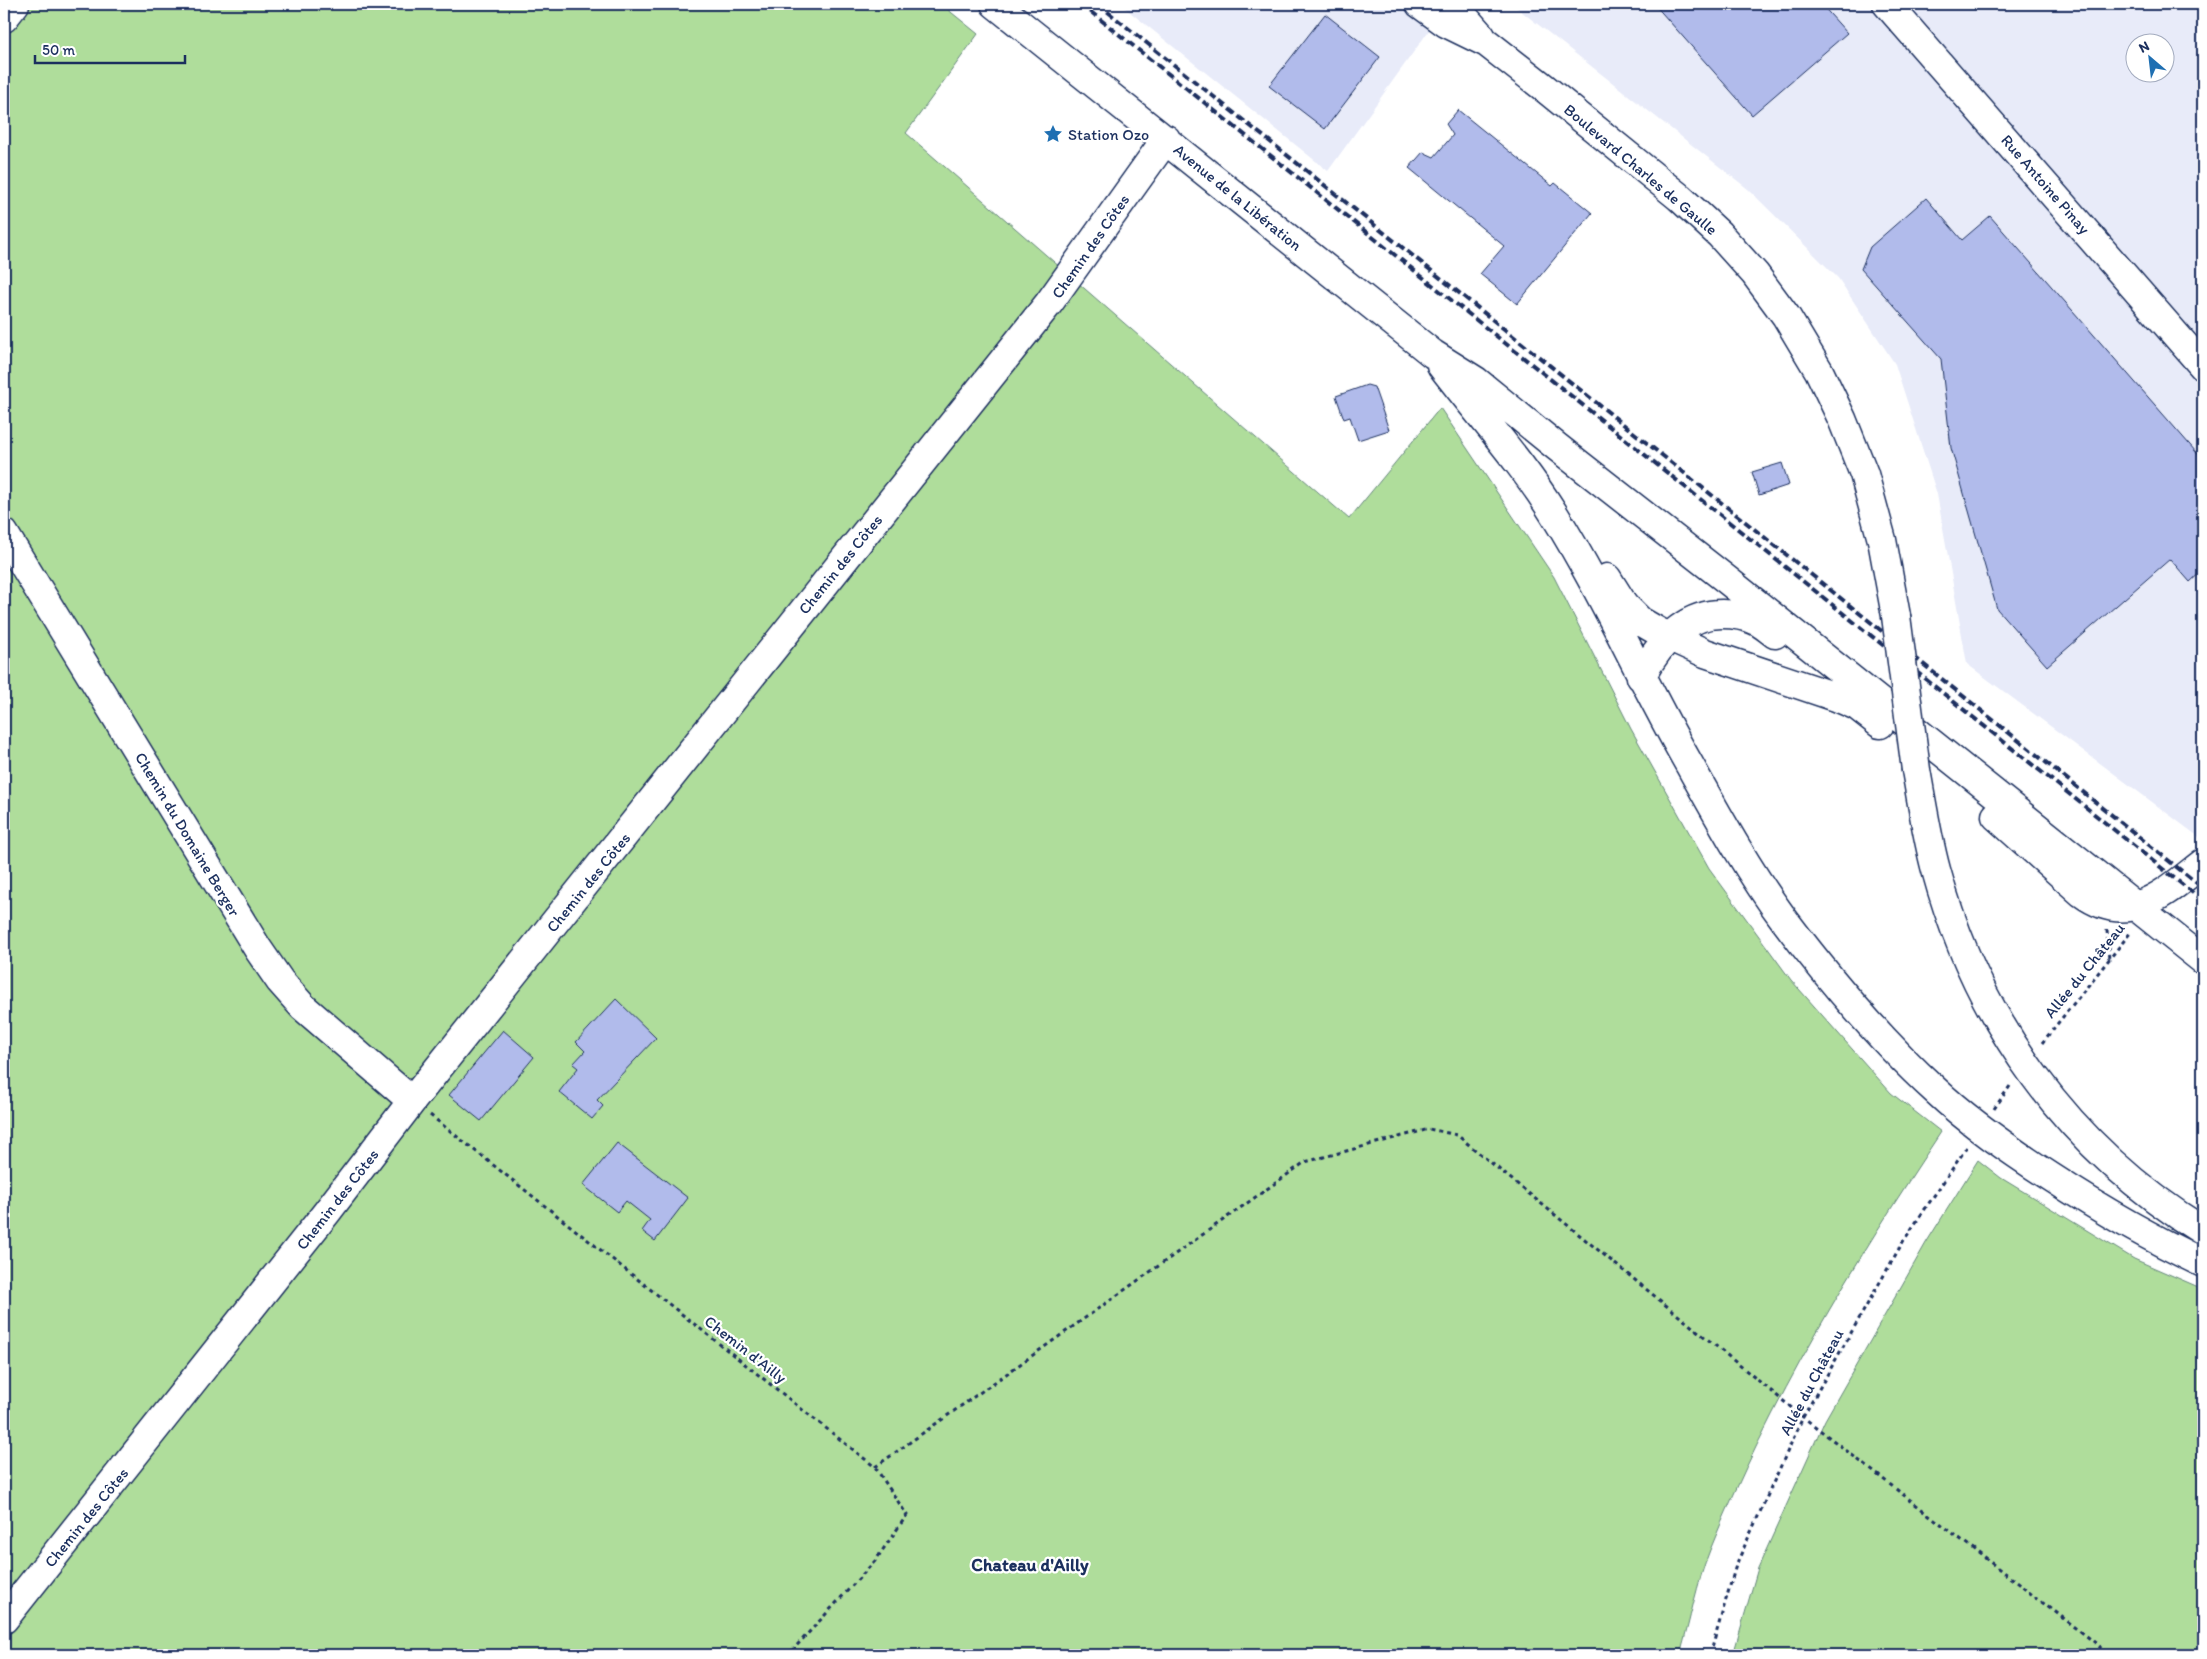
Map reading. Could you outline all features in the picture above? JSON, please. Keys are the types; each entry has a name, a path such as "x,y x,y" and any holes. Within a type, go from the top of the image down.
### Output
{"street":[{"path":"4,18 15,4"},
{"name":"Avenue de la Libération","path":"996,4 1432,354"},
{"name":"Boulevard Charles de Gaulle","path":"1420,4 1446,23 1486,43"},
{"name":"Boulevard Charles de Gaulle","path":"1453,4 1486,43 1686,203 1725,240 1755,274 1786,316 1830,395 1864,474 1882,540 1896,616 1924,822 1954,927 1976,978 2006,1036 2037,1083 2076,1128 2116,1168 2203,1232"},
{"name":"Rue Antoine Pinay","path":"1887,4 2203,366"},
{"name":"Chemin des Côtes","path":"4,1619 321,1220 412,1101 1050,303 1166,139"},
{"path":"1432,354 1505,444 1554,514 1689,764 1736,846 1782,917 1834,981 1888,1044 1937,1092 1988,1134 2101,1210 2154,1240 2203,1263"},
{"path":"1432,354 1476,381 2203,960"},
{"path":"1554,514 1594,555 1624,605 1640,621 1670,638 1705,653 1836,697 1857,706 1951,778 2095,902 2110,907 2141,910 2203,863"},
{"name":"Chemin du Domaine Berger","path":"4,533 258,950 280,981 303,1007 412,1101"},
{"path":"1641,676 1653,657 1677,629 1693,620 1710,614 1733,614 1755,620 1782,640 1831,664"}],"path":[{"name":"Allée du Château","path":"2042,1043 2141,910"},
{"path":"1993,1110 2010,1086"},
{"name":"Chemin d'Ailly","path":"412,1101 875,1467 907,1515 875,1561 788,1655"},
{"path":"875,1467 1305,1162 1429,1129 1457,1135 1803,1417 2110,1655"},
{"name":"Allée du Château","path":"1710,1655 1736,1565 1803,1417 1904,1240 1972,1139"}],"shaded area":[{"path":"1120,4 1448,4 1328,171"},
{"path":"1512,4 2203,4 2203,840 1967,664 1937,494 1895,364 1838,278 1748,189"}],"green space":[{"path":"30,4 941,4 978,34 906,133 1349,519 1440,408 1554,577 1631,729 1709,868 1791,980 1891,1093 1941,1132 1845,1283 1786,1388 1759,1441 1705,1562 1680,1655 4,1655 4,37"},
{"path":"1978,1160 2001,1178 2134,1259 2203,1289 2203,1655 1733,1655 1758,1568 1825,1420 1926,1243"}],"building":[{"path":"1654,4 1821,4 1847,33 1752,115"},
{"path":"1325,14 1380,57 1325,129 1269,86"},
{"path":"1458,110 1552,186 1555,183 1592,213 1517,304 1480,274 1504,246 1409,168 1423,152 1434,157 1453,135 1446,124"},
{"path":"1926,198 1962,240 1990,216 2203,460 2203,570 2190,582 2170,559 2047,666 1997,609 1951,448 1941,359 1861,269 1870,247"},
{"path":"1367,385 1374,387 1389,430 1358,440 1350,417 1344,419 1336,396"},
{"path":"1782,463 1789,485 1759,495 1752,472"},
{"path":"616,999 656,1038 597,1100 603,1106 592,1119 559,1092 578,1068 573,1064 585,1051 576,1042"},
{"path":"503,1030 534,1057 481,1121 449,1095"},
{"path":"617,1143 688,1198 655,1241 642,1231 650,1220 626,1201 617,1212 583,1185"}],"railway":[{"path":"1081,4 2203,901"},
{"path":"1098,4 2203,888"}],"place":[{"name":"Station Ozo","path":"1053,134"}],"district":[{"name":"Chateau d'Ailly","path":"1030,1565"}]}
